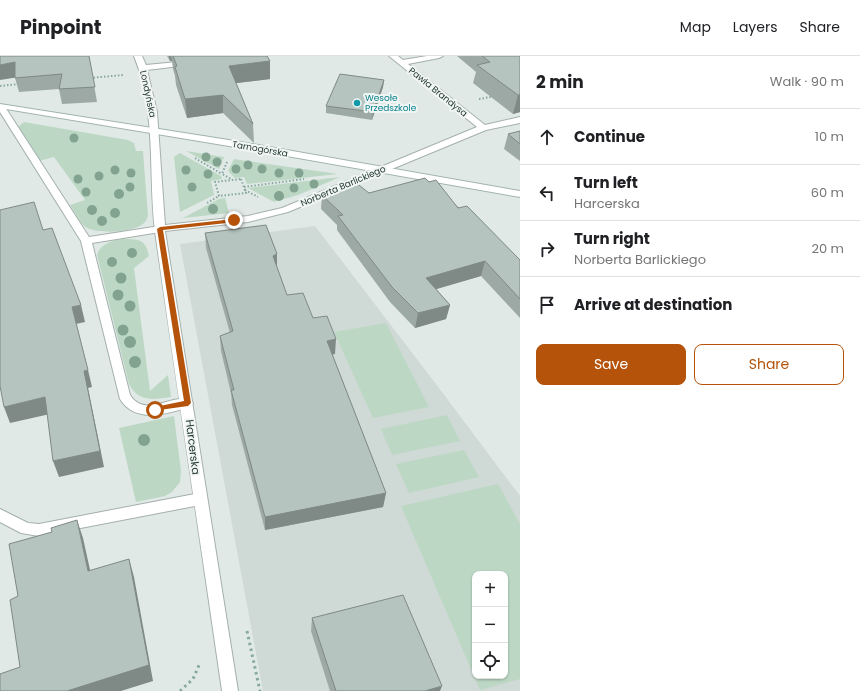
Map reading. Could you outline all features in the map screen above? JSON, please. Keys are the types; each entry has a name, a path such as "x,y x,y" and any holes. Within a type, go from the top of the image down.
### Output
{"street":[{"name":"Londyńska","path":"138,56 143,68 153,112 155,132"},
{"name":"Pawła Brandysa","path":"393,56 483,128"},
{"path":"402,63 439,56"},
{"path":"143,68 196,62"},
{"path":"1,107 86,241 127,403 133,408 142,410 188,403"},
{"name":"Tarnogórska","path":"1,107 235,144 520,194"},
{"name":"Norberta Barlickiego","path":"86,241 160,229 248,219 285,210 378,170 483,128 520,120"},
{"name":"Harcerska","path":"155,132 160,229 188,403 200,499 230,691"},
{"path":"0,515 26,529 39,530 200,499"}],"path":[{"path":"83,79 128,75"},
{"path":"0,86 23,84"},
{"path":"191,156 233,180"},
{"path":"222,174 228,161"},
{"path":"241,179 244,186 246,193 219,196 215,182 241,179"},
{"path":"244,186 311,179"},
{"path":"247,629 260,691"},
{"path":"180,691 186,688 193,678 199,666 200,660"}],"shaded area":[{"path":"315,226 520,496 520,691 263,691 180,244"}],"green space":[{"path":"24,122 128,140 134,143 136,151 143,151 148,216 145,222 134,228 108,232 93,230 84,226 70,205 85,200 54,157 39,161 18,127"},
{"path":"186,151 224,157 219,169"},
{"path":"180,153 221,176 222,179 211,181 214,195 180,212 174,157"},
{"path":"234,159 338,174 247,184 244,177 235,178 228,171"},
{"path":"340,177 298,195 274,202 248,188"},
{"path":"225,198 229,213 183,218 219,199"},
{"path":"121,239 140,241 148,250 149,256 134,268 150,391 168,375 171,397 152,399 141,397 129,384 97,255 98,251 103,246"},
{"path":"386,323 429,407 373,418 334,332"},
{"path":"447,415 460,441 392,455 381,429"},
{"path":"174,416 181,471 180,482 172,492 165,496 136,502 119,428"},
{"path":"464,450 479,477 409,493 396,464"},
{"path":"498,484 520,524 520,679 480,690 475,679 508,679 508,571 472,571 472,671 401,506"}],"building":[{"path":"0,56 89,56 95,87 59,89 62,74 15,78 15,62 0,65"},
{"path":"173,56 267,56 270,61 229,66 253,124 223,95 185,99"},
{"path":"482,56 520,56 520,95 477,65 490,62"},
{"path":"340,74 384,80 373,112 326,106"},
{"path":"520,131 520,144 508,134"},
{"path":"425,178 429,182 436,180 458,208 467,206 520,260 520,299 485,261 426,278 450,305 418,313 392,287 338,216 343,215 322,195 355,182 369,193"},
{"path":"34,202 43,230 52,228 81,305 72,307 88,370 84,371 100,451 53,461 45,397 4,407 0,386 0,210"},
{"path":"266,225 277,254 273,256 287,295 303,293 313,318 327,316 336,339 327,341 386,493 265,517 231,390 234,390 220,336 233,331 205,233"},
{"path":"77,520 88,571 129,559 149,665 67,691 0,691 0,674 20,667 10,600 18,596 9,544 52,532 51,528"},
{"path":"403,595 442,686 425,691 336,691 312,618"}],"place":[{"name":"Wesołe Przedszkole","path":"357,103"}],"route":[{"path":"155,410 188,403 160,229 234,220"}]}
